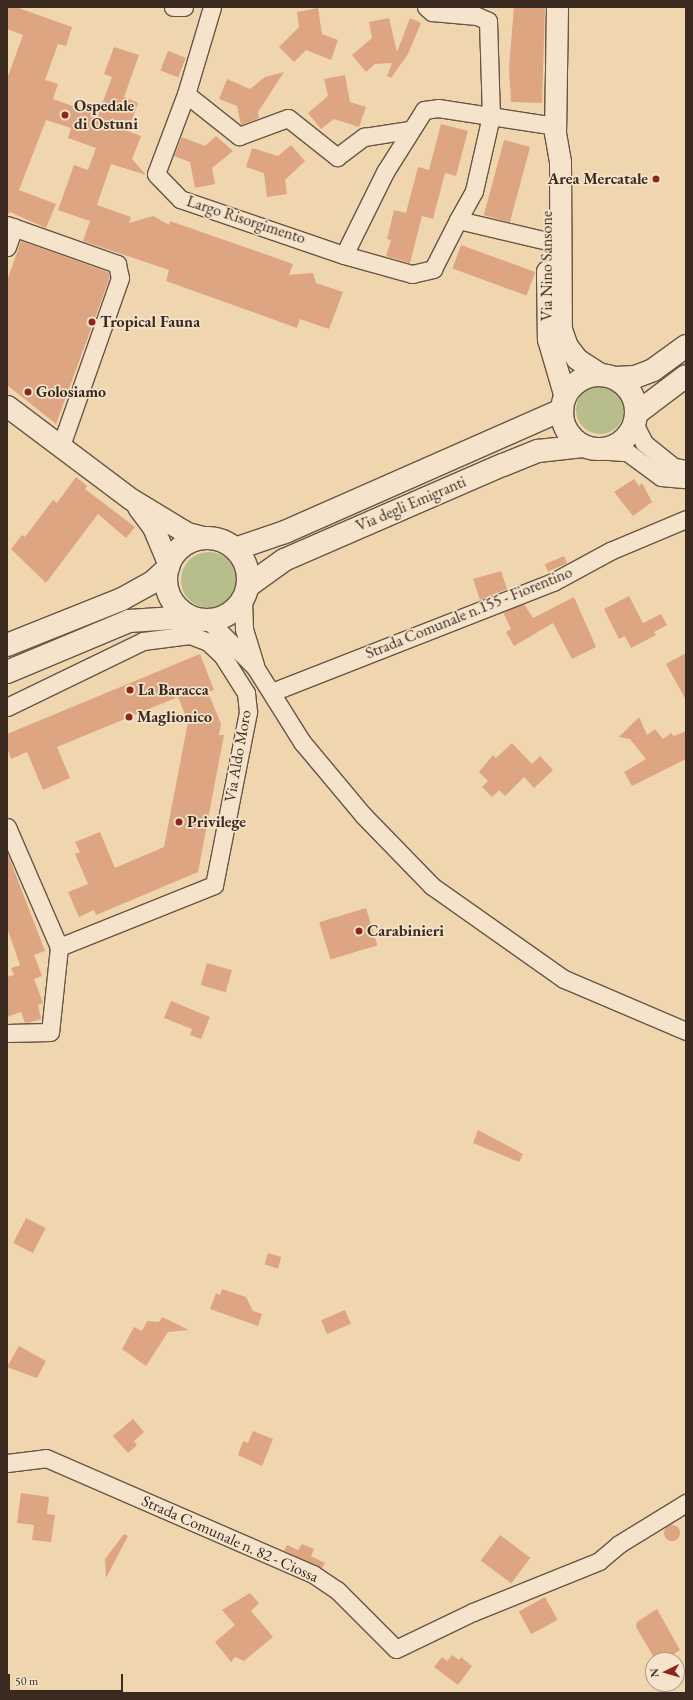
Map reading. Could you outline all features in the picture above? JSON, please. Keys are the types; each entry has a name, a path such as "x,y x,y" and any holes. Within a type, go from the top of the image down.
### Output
{"main road":[{"name":"Via degli Emigranti","path":"235,549 285,532 564,403 580,380 608,376 635,377 653,370 686,346"},
{"path":"608,376 631,392 636,419"},
{"name":"Via degli Emigranti","path":"245,593 282,561 538,451 589,448 619,444 636,419 686,376"},
{"path":"564,403 567,431 589,448"},
{"path":"7,645 122,599 154,580 168,566 184,546 207,538 226,543 235,549 246,566 245,593 234,611 200,619 129,621 7,672"},
{"path":"168,566 168,591 172,602 200,619"}],"street":[{"path":"173,7 184,7"},
{"path":"212,7 186,94 239,136 288,118 337,157 364,137 409,130"},
{"name":"Largo Risorgimento","path":"186,94 156,174 180,199 344,255 412,274 433,269 474,191 491,116 488,21 477,16 432,12 426,7"},
{"name":"Via Nino Sansone","path":"557,7 555,130 547,160 561,329 567,346 577,359 608,376"},
{"path":"344,255 409,130 424,110 438,108 491,116 555,130"},
{"path":"458,220 554,242"},
{"path":"7,247 11,226 116,264 120,278 61,446"},
{"name":"Via Nino Sansone","path":"554,242 548,339 564,403"},
{"path":"7,406 131,499 187,533 207,538"},
{"path":"636,419 644,443 674,467 686,469"},
{"path":"589,448 627,452 661,477 686,479"},
{"path":"131,499 153,527 168,566"},
{"name":"Strada Comunale n.155 - Fiorentino","path":"272,692 553,582 610,551 686,519"},
{"path":"245,593 244,629 255,667"},
{"path":"200,619 255,667 302,742 363,815 432,886 564,979 686,1031"},
{"name":"Via Aldo Moro","path":"7,706 143,641 190,635 208,642 222,654 246,693 248,712 214,885 59,947"},
{"path":"82,641 87,668"},
{"path":"7,827 59,947 50,1032 7,1033"},
{"name":"Strada Comunale n. 82 - Ciossa","path":"7,1463 46,1458 313,1574 337,1590 396,1649 473,1612 599,1561 618,1544 686,1503"}],"green space":[{"path":"600,386 609,388 617,393 622,401 624,410 622,419 617,427 609,432 600,434 591,432 583,427 578,419 576,410 578,401 583,393 591,388"},
{"path":"203,552 215,552 225,556 233,564 237,574 237,586 233,596 225,604 215,608 203,608 193,604 185,596 181,586 181,574 185,564 193,556"}],"building":[{"path":"7,7 16,7 72,27 66,46 58,44 45,80 58,84 53,99 98,115 112,77 104,74 114,47 139,55 124,97 138,103 128,131 141,136 132,159 146,175 111,164 97,205 131,217 129,223 153,216 169,225 170,221 293,264 289,275 313,273 316,283 343,292 329,329 300,319 297,328 166,281 169,270 83,241 90,221 58,210 74,165 88,170 96,148 68,138 71,128 46,120 19,190 56,204 46,228 10,212 7,215 7,79 23,35 7,29"},
{"path":"514,7 545,7 542,103 511,102 509,68"},
{"path":"318,8 322,34 338,40 331,60 306,50 294,62 279,47 299,27 297,12"},
{"path":"389,18 397,52 410,18 421,23 408,54 391,78 387,76 392,63 375,64 366,72 352,55 372,38 369,22"},
{"path":"168,51 186,58 178,77 160,71"},
{"path":"284,72 258,112 259,118 241,125 237,106 219,99 227,79 250,89 265,77"},
{"path":"345,75 350,102 366,107 359,127 334,119 321,129 308,113 328,96 324,79"},
{"path":"441,124 468,131 456,176 445,173 433,219 422,216 410,263 386,256 391,240 387,239 394,210 406,213 418,167 429,170"},
{"path":"216,136 233,151 212,168 215,184 195,188 190,162 174,156 182,137 205,146"},
{"path":"504,140 530,147 510,222 484,215"},
{"path":"291,145 305,161 285,180 287,194 267,197 264,173 246,167 252,148 278,156"},
{"path":"21,241 108,272 110,277 56,424 7,385 7,281"},
{"path":"461,245 535,272 527,296 452,268"},
{"path":"76,477 87,486 85,489 135,527 126,538 98,514 46,583 11,549 22,535 25,537 53,500 57,503"},
{"path":"634,479 639,486 642,483 652,502 633,516 614,492"},
{"path":"564,556 567,563 548,572 545,564"},
{"path":"501,571 507,589 480,600 473,579"},
{"path":"629,596 643,623 661,614 667,625 654,632 656,635 631,648 625,636 619,639 604,609"},
{"path":"574,597 596,647 572,659 553,623 514,646 506,632 511,629 503,612 524,604 533,618"},
{"path":"686,653 686,700 666,664"},
{"path":"200,654 214,690 208,692 221,724 219,735 224,735 198,872 96,915 94,910 79,917 68,892 88,884 75,854 80,852 75,842 100,832 115,868 164,847 188,722 178,697 57,747 70,778 43,790 27,752 11,759 7,748 7,734"},
{"path":"639,717 647,735 655,729 663,739 671,733 674,736 686,731 686,759 632,786 624,772 646,759 630,739 619,737"},
{"path":"512,743 532,764 540,756 553,770 534,788 524,777 505,796 499,790 492,797 482,787 488,781 479,772 493,755 496,758"},
{"path":"7,852 45,951 34,955 42,976 34,979 43,1003 38,1005 41,1019 25,1023 21,1012 7,1017 7,977 14,975 11,968 20,965 7,928"},
{"path":"366,908 377,945 331,960 319,922"},
{"path":"207,963 232,970 226,992 201,985"},
{"path":"171,1001 210,1017 201,1039 190,1035 192,1029 164,1018"},
{"path":"478,1130 523,1154 519,1162 473,1143"},
{"path":"26,1218 46,1228 33,1253 13,1243"},
{"path":"268,1253 281,1257 278,1269 264,1264"},
{"path":"222,1289 246,1297 253,1311 262,1314 258,1326 210,1309 216,1293 220,1295"},
{"path":"345,1310 351,1324 327,1334 321,1320"},
{"path":"162,1317 189,1330 168,1332 146,1366 122,1349 134,1327 142,1331 147,1321 159,1322"},
{"path":"19,1346 46,1361 37,1378 7,1367"},
{"path":"133,1419 144,1432 134,1441 137,1445 128,1453 113,1436"},
{"path":"253,1431 273,1439 262,1466 238,1455 243,1441 248,1443"},
{"path":"21,1493 49,1497 47,1514 55,1515 51,1542 32,1540 34,1525 17,1523"},
{"path":"669,1525 675,1525 680,1530 678,1539 675,1541 669,1541 664,1536 664,1530"},
{"path":"124,1534 128,1536 106,1578 105,1559"},
{"path":"500,1535 530,1558 511,1583 481,1561"},
{"path":"302,1544 314,1549 311,1556 325,1563 322,1568 284,1551 287,1545 298,1550"},
{"path":"250,1593 259,1603 251,1611 273,1637 244,1661 235,1657 231,1662 215,1642 235,1625 222,1610"},
{"path":"545,1597 558,1620 531,1634 519,1612"},
{"path":"657,1609 680,1650 677,1652 651,1652 636,1627 637,1622"},
{"path":"452,1655 459,1660 461,1657 472,1666 458,1685 434,1667 442,1657 447,1661"}],"place":[{"name":"Ospedale di Ostuni","path":"65,115"},
{"name":"Area Mercatale","path":"656,179"},
{"name":"Tropical Fauna","path":"92,322"},
{"name":"Golosiamo","path":"28,392"},
{"name":"La Baracca","path":"130,690"},
{"name":"Maglionico","path":"129,717"},
{"name":"Privilege","path":"179,822"},
{"name":"Carabinieri","path":"359,931"}]}
